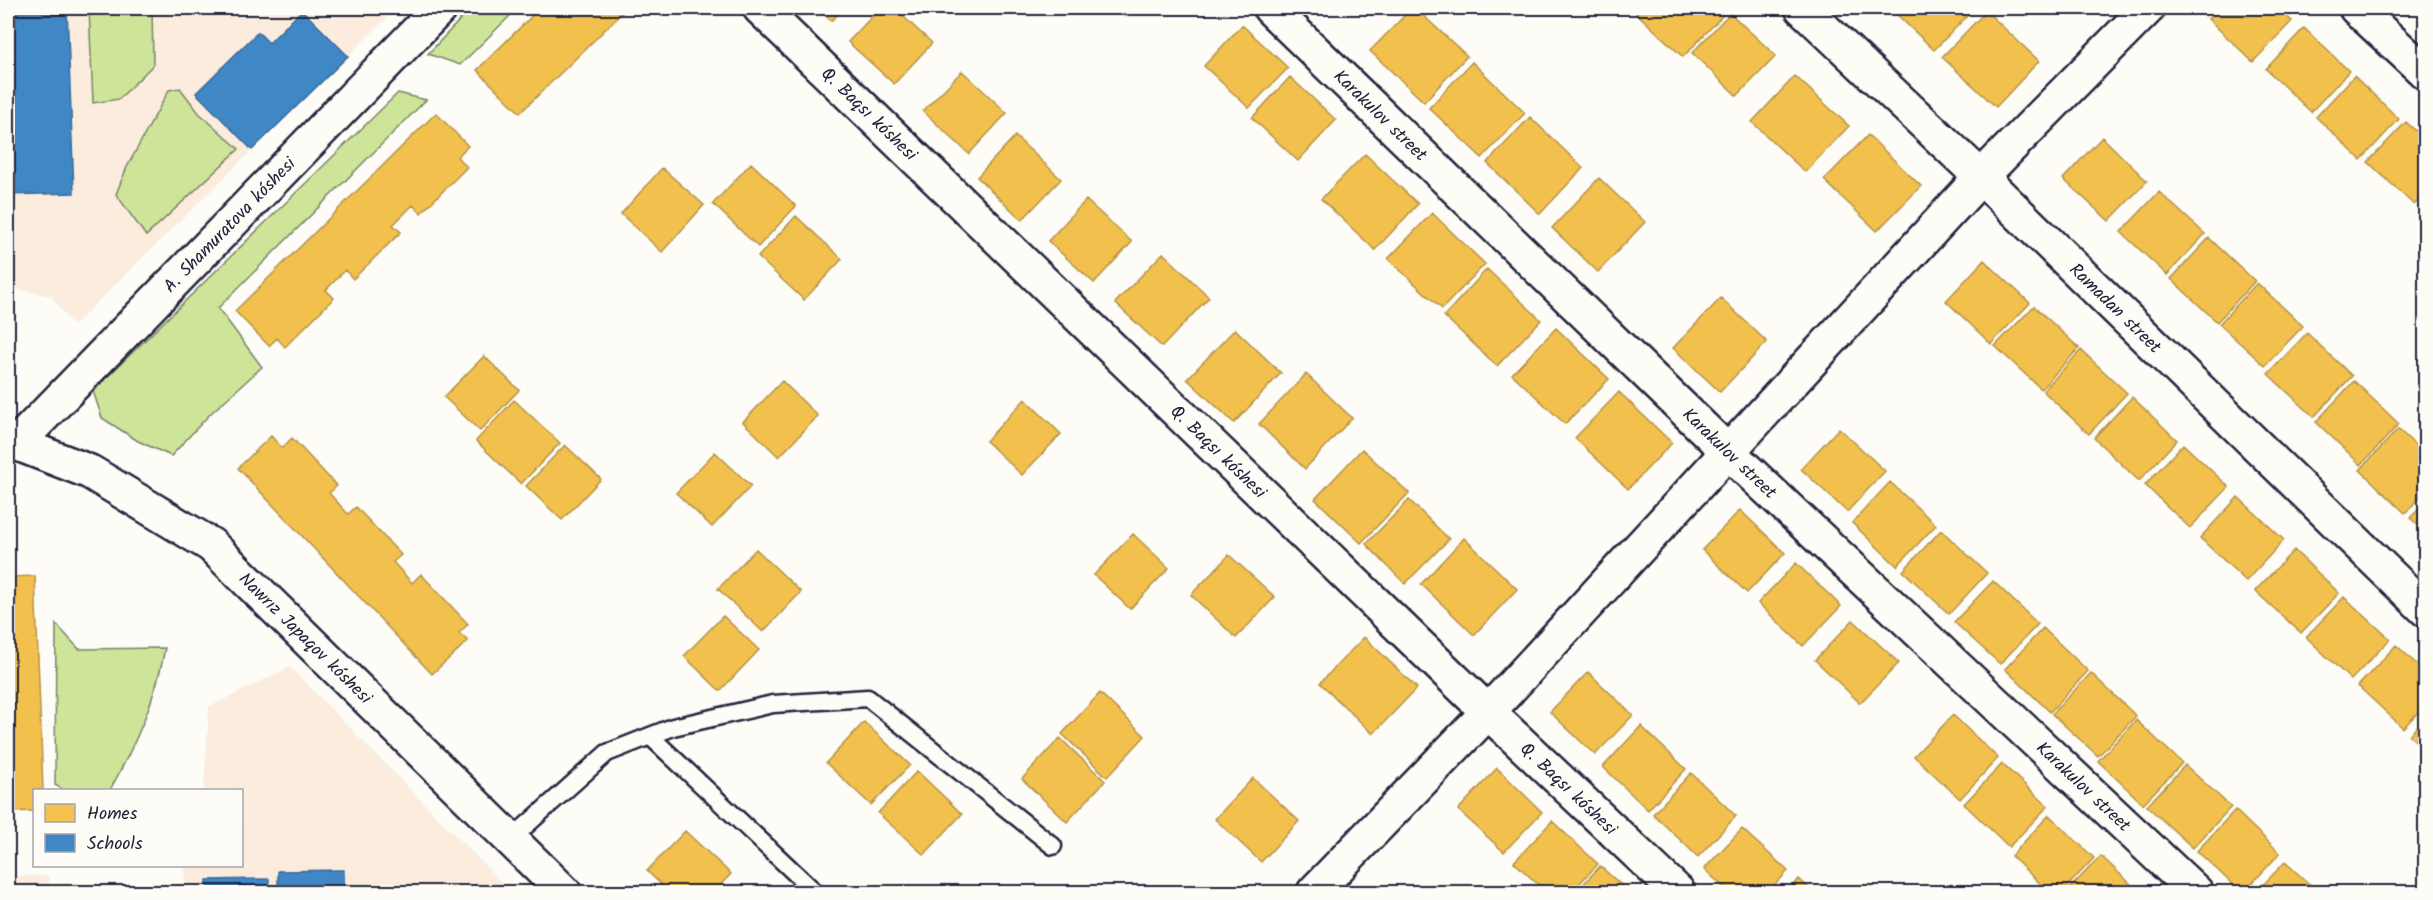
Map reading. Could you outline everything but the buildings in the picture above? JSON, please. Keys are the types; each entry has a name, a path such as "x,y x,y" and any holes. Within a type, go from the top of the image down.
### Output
{"street":[{"name":"A. Shamuratova kóshesi","path":"13,441 440,8"},
{"name":"Q. Baqsı kóshesi","path":"760,8 1488,712 1678,892"},
{"name":"Karakulov street","path":"1270,8 1727,452 2196,892"},
{"name":"Ramadan street","path":"1802,8 1981,177 2426,610"},
{"path":"1314,892 1488,712 1981,177 2148,8"},
{"path":"2356,8 2426,73"},
{"name":"Nawrız Japaqov kóshesi","path":"13,441 90,472 211,545 564,892"}],"lane":[{"path":"511,839 607,753 650,736 674,727 773,704 868,698 1053,846"},
{"path":"650,736 815,892"}],"shaded area":[{"path":"8,8 397,8 73,326 51,296 8,287"},
{"path":"290,667 511,892 185,892 185,867 243,867 243,789 204,789 209,707"},
{"path":"8,876 49,876 49,892 8,892"}],"green space":[{"path":"89,8 152,8 153,65 119,99 93,103"},
{"path":"471,8 518,8 460,65 428,54"},
{"path":"180,88 199,113 239,149 146,236 116,194 127,167 169,90"},
{"path":"398,93 426,100 218,308 262,367 210,414 171,456 138,441 102,418 93,391"},
{"path":"56,624 79,649 165,648 144,721 111,789 62,789 55,785"}]}
